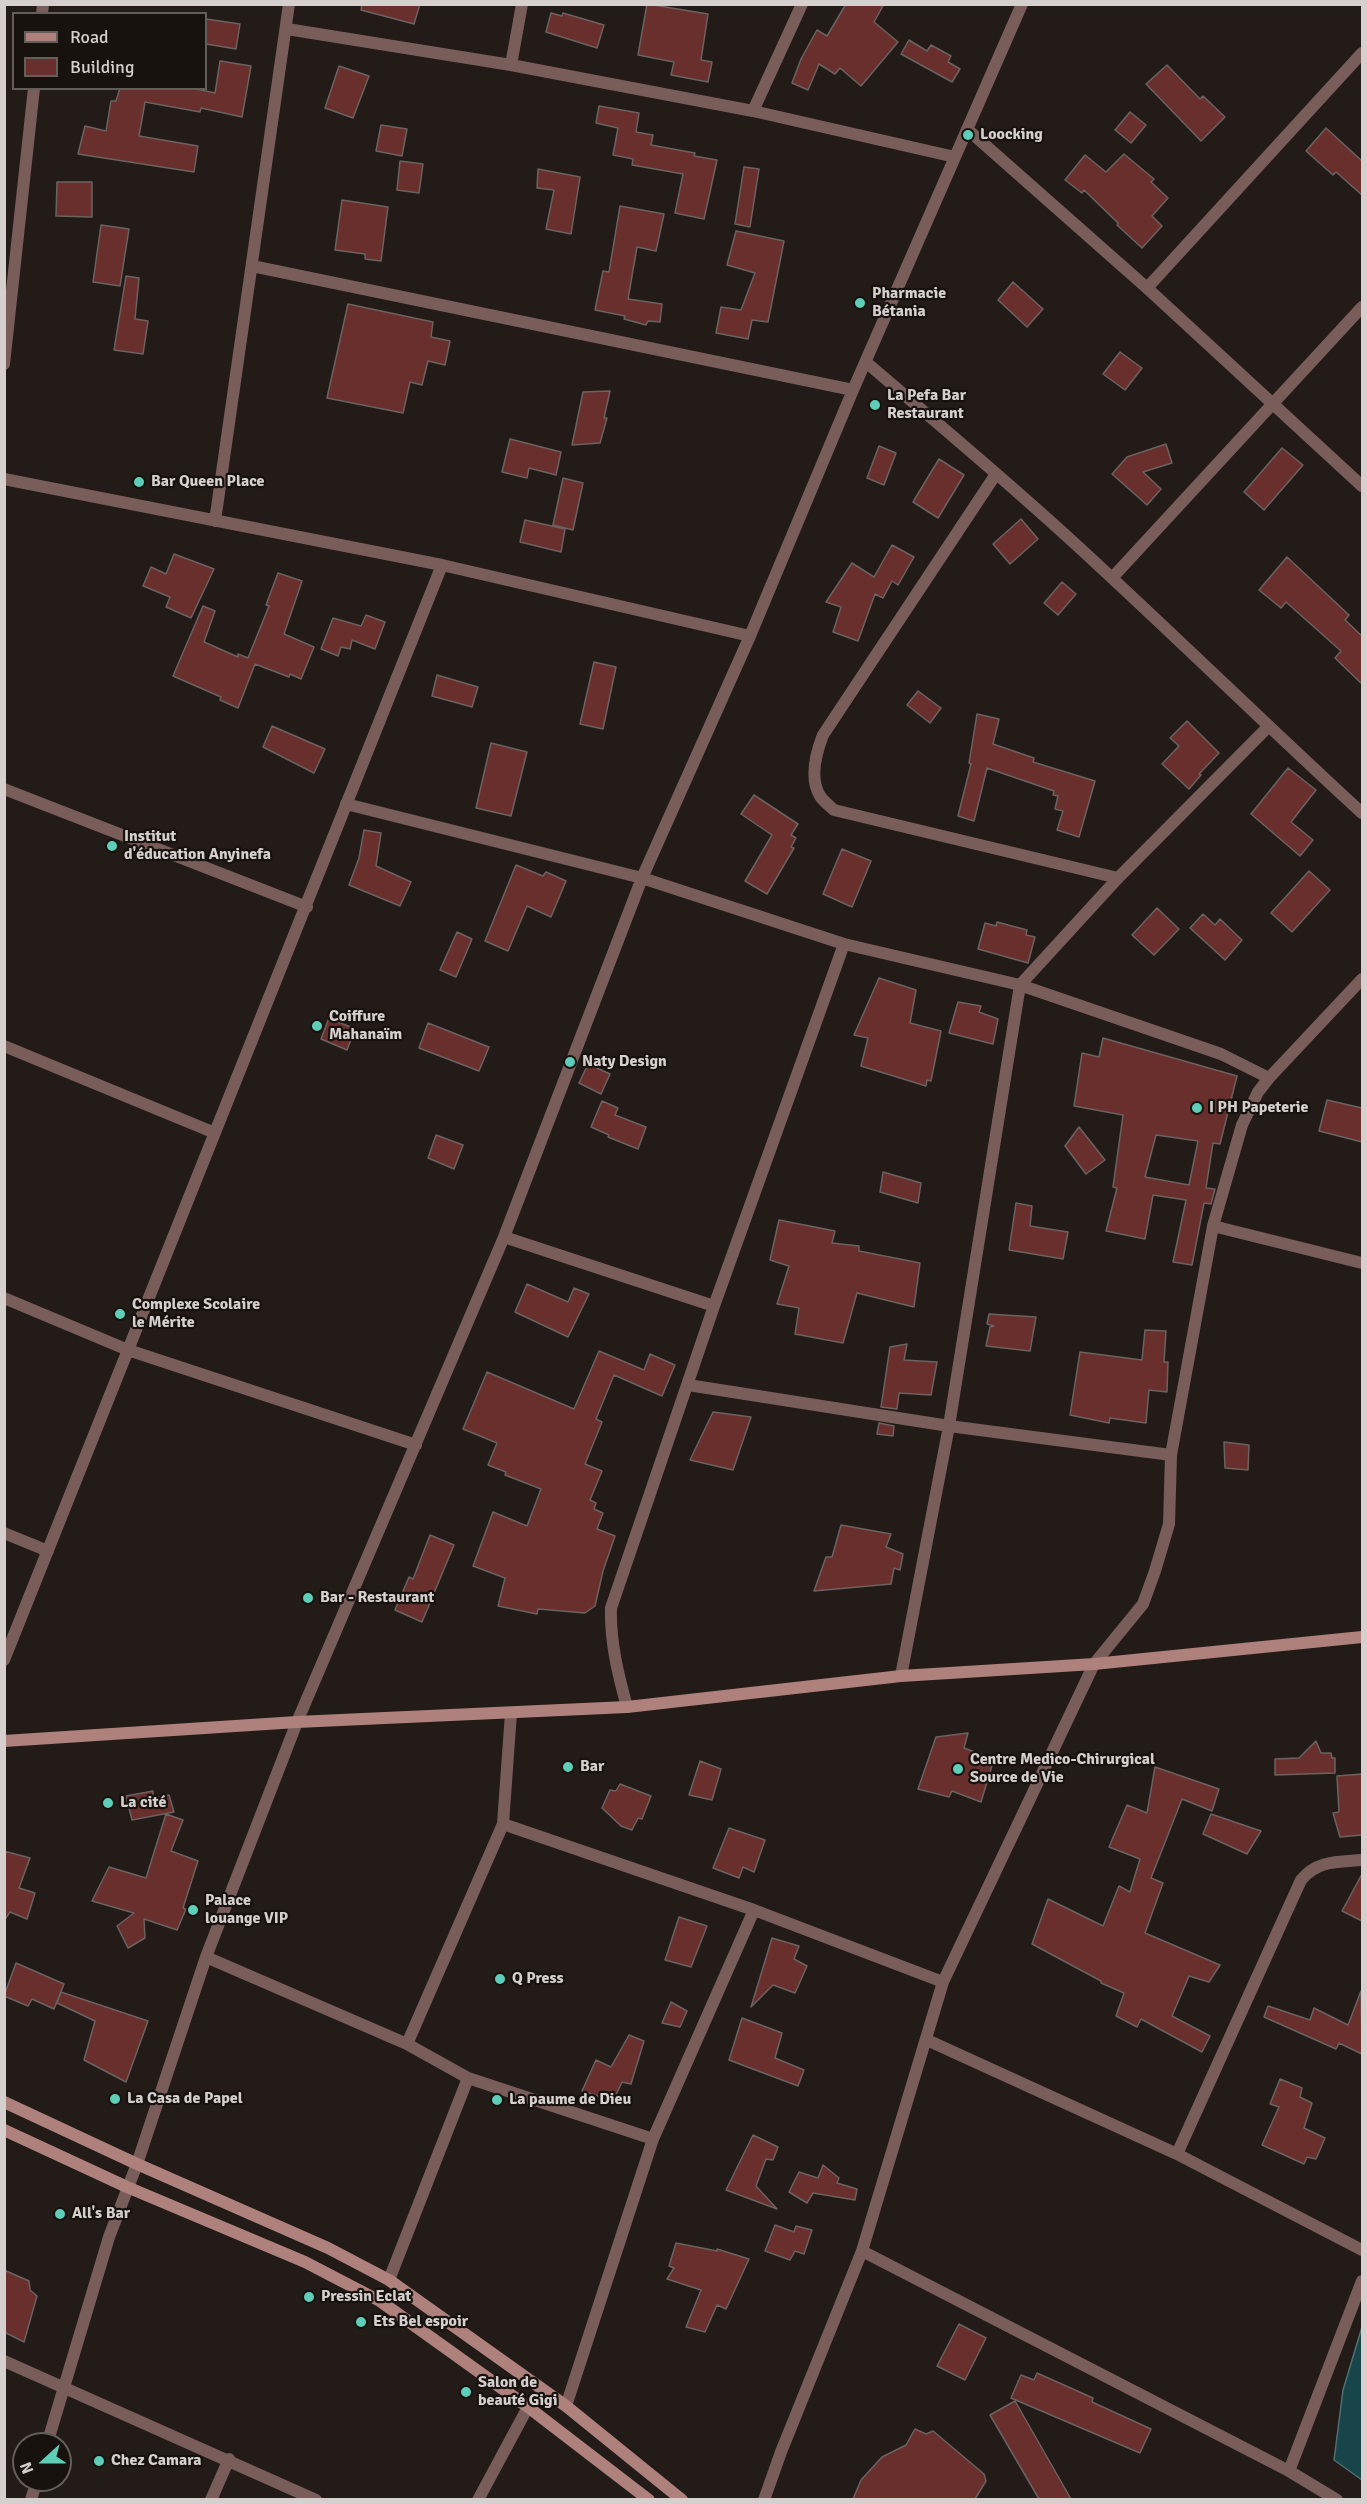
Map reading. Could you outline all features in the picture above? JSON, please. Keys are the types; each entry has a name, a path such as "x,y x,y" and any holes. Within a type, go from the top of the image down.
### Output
{"main road":[{"path":"4,1741 297,1722 627,1707 901,1676 1094,1664 1362,1637"},
{"path":"4,2102 137,2164 328,2248 390,2280 566,2406 682,2499"},
{"path":"4,2130 127,2187 305,2262 380,2301 528,2407 649,2499"}],"street":[{"path":"216,522 289,4"},
{"path":"511,65 522,4"},
{"path":"753,111 802,4"},
{"path":"51,2432 109,2238 137,2164 206,1958 297,1722 504,1237 642,878 750,636 853,390 867,363 1022,4"},
{"path":"287,28 511,65 753,111 955,157"},
{"path":"1147,288 1362,53"},
{"path":"4,364 34,90"},
{"path":"968,129 1147,288 1362,486"},
{"path":"252,266 853,390"},
{"path":"1112,578 1362,307"},
{"path":"867,363 1112,578 1362,813"},
{"path":"996,474 823,735 816,755 815,776 820,796 834,810 1118,878"},
{"path":"4,479 442,565 750,636"},
{"path":"4,1660 442,565"},
{"path":"901,1676 949,1426 1020,984 1118,878 1268,727"},
{"path":"4,789 307,907"},
{"path":"346,804 642,878 844,944 1020,984 1221,1054 1269,1078"},
{"path":"627,1707 615,1664 610,1627 611,1608 714,1306 844,944"},
{"path":"764,2499 862,2251 943,1982 1094,1664 1143,1604 1169,1524 1171,1455 1213,1226 1242,1125 1258,1092 1269,1078 1362,980"},
{"path":"4,1046 215,1133"},
{"path":"1213,1226 1362,1263"},
{"path":"504,1237 714,1306"},
{"path":"4,1298 128,1350 416,1445"},
{"path":"688,1385 949,1426 1171,1455"},
{"path":"4,1533 48,1551"},
{"path":"407,2044 503,1824 511,1713"},
{"path":"503,1824 754,1910 943,1982"},
{"path":"1177,2154 1301,1880 1309,1870 1321,1864 1362,1860"},
{"path":"566,2406 653,2139 754,1910"},
{"path":"206,1958 407,2044 468,2078 653,2139"},
{"path":"927,2040 1177,2154 1362,2250"},
{"path":"390,2280 468,2078"},
{"path":"862,2251 1288,2471 1337,2499"},
{"path":"1288,2471 1362,2281"},
{"path":"4,2361 316,2499"},
{"path":"478,2499 528,2407"},
{"path":"211,2499 229,2459"}],"water":[{"path":"1362,2327 1362,2480 1334,2460 1343,2390"}],"building":[{"path":"362,4 420,4 414,24 361,10"},
{"path":"647,4 708,14 701,60 712,62 708,82 671,75 674,62 638,55"},
{"path":"846,4 884,4 874,22 898,42 861,86 840,68 835,74 819,64 808,90 792,83 801,59 817,30 827,36"},
{"path":"551,13 562,16 563,13 604,25 597,48 546,32"},
{"path":"207,19 240,24 236,49 207,44"},
{"path":"909,40 927,51 931,45 951,56 948,62 960,69 952,82 901,54"},
{"path":"220,61 251,66 242,117 201,108 200,112 145,102 139,136 198,146 194,172 78,154 85,126 106,131 111,101 116,101 119,90 201,90 215,93"},
{"path":"1167,65 1200,99 1203,96 1225,117 1201,141 1146,84"},
{"path":"339,66 369,76 353,118 325,108"},
{"path":"599,106 639,113 636,132 653,135 651,145 695,153 694,156 717,160 704,219 675,213 683,174 632,165 633,159 613,155 618,128 596,123"},
{"path":"1130,112 1146,125 1131,143 1115,130"},
{"path":"381,125 407,129 402,156 376,151"},
{"path":"1326,128 1362,161 1362,195 1336,172 1333,175 1306,151"},
{"path":"1124,154 1154,179 1151,182 1168,198 1152,216 1162,226 1142,248 1084,190 1082,193 1065,180 1085,155 1106,172"},
{"path":"400,161 423,164 419,193 397,190"},
{"path":"744,167 759,169 750,227 735,224"},
{"path":"538,169 580,177 571,234 546,229 554,190 537,188"},
{"path":"57,182 92,182 92,217 56,216"},
{"path":"342,200 388,207 381,261 365,259 365,254 335,250"},
{"path":"620,206 664,214 656,251 637,247 628,299 662,304 660,322 648,321 646,325 624,319 625,316 595,310 603,271 609,272"},
{"path":"101,225 129,229 120,286 93,282"},
{"path":"736,231 784,241 768,322 752,320 748,339 716,333 721,307 741,310 755,273 727,265"},
{"path":"126,276 139,278 135,319 148,321 143,354 114,350"},
{"path":"1013,282 1043,309 1027,327 998,300"},
{"path":"348,304 433,322 431,337 450,341 445,365 428,361 422,385 410,382 403,413 327,398"},
{"path":"1120,352 1142,368 1125,390 1103,374"},
{"path":"610,391 604,418 607,418 600,443 572,445 583,392"},
{"path":"510,439 561,452 556,475 529,468 527,478 502,472"},
{"path":"1166,444 1172,463 1143,472 1161,489 1147,505 1112,474 1127,457"},
{"path":"879,446 896,453 884,485 867,478"},
{"path":"1282,448 1303,465 1264,510 1244,492"},
{"path":"939,459 964,475 938,518 913,502"},
{"path":"563,478 583,483 573,530 553,525"},
{"path":"1021,519 1038,539 1010,564 993,544"},
{"path":"525,520 565,529 561,552 520,542"},
{"path":"892,545 914,557 898,585 892,581 883,598 875,594 858,641 833,632 841,607 826,602 852,563 874,577"},
{"path":"174,554 214,569 191,618 166,607 170,597 143,586 151,567 166,574"},
{"path":"1287,557 1349,615 1345,620 1362,636 1362,684 1335,658 1341,651 1286,602 1281,608 1259,590"},
{"path":"278,573 302,581 284,634 314,647 301,679 290,674 289,677 255,664 238,708 220,700 221,697 173,676 203,606 215,611 204,642 238,657 238,654 248,658 269,606 266,605"},
{"path":"1062,582 1076,594 1058,615 1044,603"},
{"path":"366,615 385,622 375,649 352,640 350,649 341,647 338,656 321,649 333,618 361,626"},
{"path":"594,662 616,667 603,729 580,724"},
{"path":"437,675 478,687 472,707 432,696"},
{"path":"918,691 941,708 930,723 907,705"},
{"path":"977,714 999,719 993,744 1034,758 1033,762 1095,781 1079,837 1057,830 1063,811 1055,809 1058,796 1053,795 1054,791 987,768 974,821 958,816 971,764 969,763"},
{"path":"1187,721 1219,753 1199,774 1201,775 1189,789 1162,764 1179,746 1170,738"},
{"path":"272,726 325,749 314,773 263,747"},
{"path":"491,743 527,752 511,816 476,808"},
{"path":"1288,768 1316,790 1291,822 1313,840 1300,856 1251,814"},
{"path":"754,795 798,824 791,835 796,838 791,847 794,848 767,894 745,881 772,835 741,814"},
{"path":"364,830 381,833 376,866 411,882 400,906 349,885 359,858"},
{"path":"842,849 871,861 852,907 823,894"},
{"path":"516,865 543,876 546,872 566,881 551,917 527,906 508,951 485,941"},
{"path":"1309,871 1330,890 1292,932 1271,913"},
{"path":"1157,908 1179,929 1154,955 1132,935"},
{"path":"1203,914 1215,925 1220,919 1242,940 1225,960 1190,928"},
{"path":"997,922 1027,930 1026,935 1035,937 1028,963 978,949 985,923 996,926"},
{"path":"457,932 472,939 456,977 440,970"},
{"path":"879,978 916,990 910,1023 941,1031 931,1081 927,1080 926,1086 861,1066 868,1038 854,1035"},
{"path":"958,1002 981,1006 979,1012 998,1019 993,1044 949,1033"},
{"path":"329,1018 355,1029 347,1050 321,1039"},
{"path":"428,1023 489,1047 479,1071 419,1048"},
{"path":"1103,1038 1237,1076 1220,1144 1213,1143 1206,1188 1215,1189 1211,1204 1204,1203 1192,1265 1173,1262 1186,1200 1153,1195 1145,1239 1106,1231 1117,1188 1113,1187 1123,1115 1074,1106 1082,1053 1099,1057","holes":["1156,1135 1198,1141 1189,1185 1145,1177"]},
{"path":"588,1064 610,1074 601,1094 579,1083"},
{"path":"1327,1100 1362,1108 1362,1142 1319,1131"},
{"path":"602,1101 618,1108 615,1115 646,1127 638,1149 608,1137 609,1135 591,1127"},
{"path":"1079,1127 1105,1160 1086,1174 1065,1146"},
{"path":"436,1135 463,1145 454,1169 428,1158"},
{"path":"883,1172 921,1183 918,1203 880,1192"},
{"path":"1016,1203 1032,1206 1030,1226 1068,1232 1063,1259 1009,1250"},
{"path":"779,1220 835,1231 832,1243 859,1246 859,1251 920,1263 914,1307 857,1293 843,1343 795,1334 799,1308 777,1304 789,1266 770,1260"},
{"path":"527,1284 568,1302 574,1288 589,1294 568,1337 515,1312"},
{"path":"989,1314 1036,1317 1030,1351 986,1346 990,1327 994,1326 987,1324"},
{"path":"1145,1330 1166,1331 1164,1362 1168,1362 1167,1392 1149,1390 1146,1423 1110,1418 1109,1423 1070,1415 1080,1352 1142,1360"},
{"path":"907,1344 904,1360 937,1362 931,1395 899,1393 897,1409 881,1407 890,1347"},
{"path":"599,1351 644,1370 650,1354 675,1365 662,1396 614,1375 596,1419 602,1422 585,1464 602,1471 590,1500 596,1503 594,1509 603,1513 597,1529 615,1536 603,1571 595,1606 585,1613 538,1609 537,1614 498,1606 505,1578 473,1566 493,1512 527,1526 541,1489 505,1475 506,1472 488,1465 497,1443 463,1429 487,1372 574,1409"},
{"path":"713,1412 751,1417 733,1470 690,1460"},
{"path":"879,1423 894,1426 893,1436 877,1434"},
{"path":"1224,1442 1249,1445 1248,1470 1225,1468"},
{"path":"841,1525 891,1534 886,1547 903,1554 900,1570 894,1568 891,1584 814,1591 826,1557 832,1557"},
{"path":"430,1535 454,1545 422,1622 395,1610 409,1577 413,1579"},
{"name":"Centre Medico-Chirurgical Source de Vie","path":"968,1733 964,1748 994,1759 981,1802 952,1791 949,1797 918,1789 936,1737"},
{"path":"1316,1741 1321,1753 1331,1753 1332,1758 1335,1758 1335,1773 1275,1775 1275,1759 1299,1758"},
{"path":"700,1761 721,1769 712,1800 689,1795"},
{"path":"1155,1767 1219,1789 1212,1811 1182,1799 1151,1878 1163,1883 1145,1933 1220,1965 1209,1982 1189,1976 1172,2016 1210,2036 1202,2052 1141,2019 1137,2027 1116,2016 1124,1993 1101,1983 1032,1944 1048,1899 1103,1926 1119,1886 1130,1892 1140,1859 1109,1847 1127,1805 1147,1813"},
{"path":"1362,1774 1362,1835 1340,1837 1333,1813 1339,1812 1337,1776"},
{"path":"620,1784 651,1796 642,1819 638,1818 632,1830 621,1826 602,1808 610,1790 616,1791"},
{"path":"153,1791 153,1798 169,1795 174,1812 132,1820 126,1796"},
{"path":"166,1814 183,1820 171,1851 198,1861 183,1908 186,1909 177,1930 144,1919 145,1938 128,1948 117,1926 134,1913 92,1901 109,1867 146,1878"},
{"path":"1211,1814 1261,1831 1247,1854 1203,1834"},
{"path":"729,1828 765,1840 754,1872 743,1867 739,1878 713,1868"},
{"path":"4,1851 30,1858 19,1888 35,1893 27,1919 10,1912 4,1921"},
{"path":"1362,1874 1362,1921 1342,1911"},
{"path":"679,1917 707,1926 691,1967 665,1960"},
{"path":"772,1938 799,1946 794,1959 807,1966 795,1993 773,1985 751,2007"},
{"path":"16,1963 64,1984 54,2009 32,1999 28,2006 4,1996"},
{"path":"1361,1991 1362,2054 1339,2043 1336,2049 1264,2017 1268,2006 1310,2020 1314,2008 1348,2025"},
{"path":"61,1992 148,2021 126,2082 84,2060 95,2021 57,2003"},
{"path":"671,2002 687,2011 680,2027 662,2023"},
{"path":"742,2018 782,2033 775,2058 804,2070 798,2086 729,2060"},
{"path":"629,2035 644,2041 631,2084 622,2082 613,2101 582,2091 596,2060 611,2067"},
{"path":"1280,2079 1302,2088 1300,2097 1312,2103 1304,2128 1325,2138 1316,2159 1307,2157 1304,2164 1262,2145 1279,2107 1270,2104"},
{"path":"753,2135 778,2147 773,2160 766,2159 756,2186 777,2209 726,2190"},
{"path":"823,2165 839,2178 837,2183 857,2189 855,2200 813,2193 807,2203 789,2192 799,2172 818,2178"},
{"path":"775,2225 794,2232 796,2226 812,2230 804,2254 795,2251 790,2260 765,2251"},
{"path":"676,2243 717,2251 717,2249 749,2259 726,2309 717,2305 705,2332 686,2327 701,2290 667,2279 674,2268 669,2266"},
{"path":"4,2270 29,2281 30,2290 37,2296 24,2342 4,2332"},
{"path":"959,2324 986,2338 965,2380 937,2366"},
{"path":"1037,2373 1093,2398 1092,2402 1151,2429 1140,2453 1011,2398 1021,2375 1034,2380"},
{"path":"1015,2401 1071,2499 1039,2499 990,2415"},
{"path":"915,2429 926,2434 933,2431 984,2474 986,2481 975,2499 853,2499 861,2480 882,2457 906,2445"}],"place":[{"name":"Loocking","path":"968,135"},
{"name":"Pharmacie Bétania","path":"860,303"},
{"name":"La Pefa Bar Restaurant","path":"875,405"},
{"name":"Bar Queen Place","path":"139,482"},
{"name":"Institut d'éducation Anyinefa","path":"112,846"},
{"name":"Coiffure Mahanaïm","path":"317,1026"},
{"name":"Naty Design","path":"570,1062"},
{"name":"I PH Papeterie","path":"1197,1108"},
{"name":"Complexe Scolaire le Mérite","path":"120,1314"},
{"name":"Bar - Restaurant","path":"308,1598"},
{"name":"Bar","path":"568,1767"},
{"name":"Centre Medico-Chirurgical Source de Vie","path":"958,1769"},
{"name":"La cité","path":"108,1803"},
{"name":"Palace louange VIP","path":"193,1910"},
{"name":"Q Press","path":"500,1979"},
{"name":"La Casa de Papel","path":"115,2099"},
{"name":"La paume de Dieu","path":"497,2100"},
{"name":"All's Bar","path":"60,2214"},
{"name":"Pressin Eclat","path":"309,2297"},
{"name":"Ets Bel espoir","path":"361,2322"},
{"name":"Salon de beauté Gigi","path":"466,2392"},
{"name":"Chez Camara","path":"99,2461"}]}
